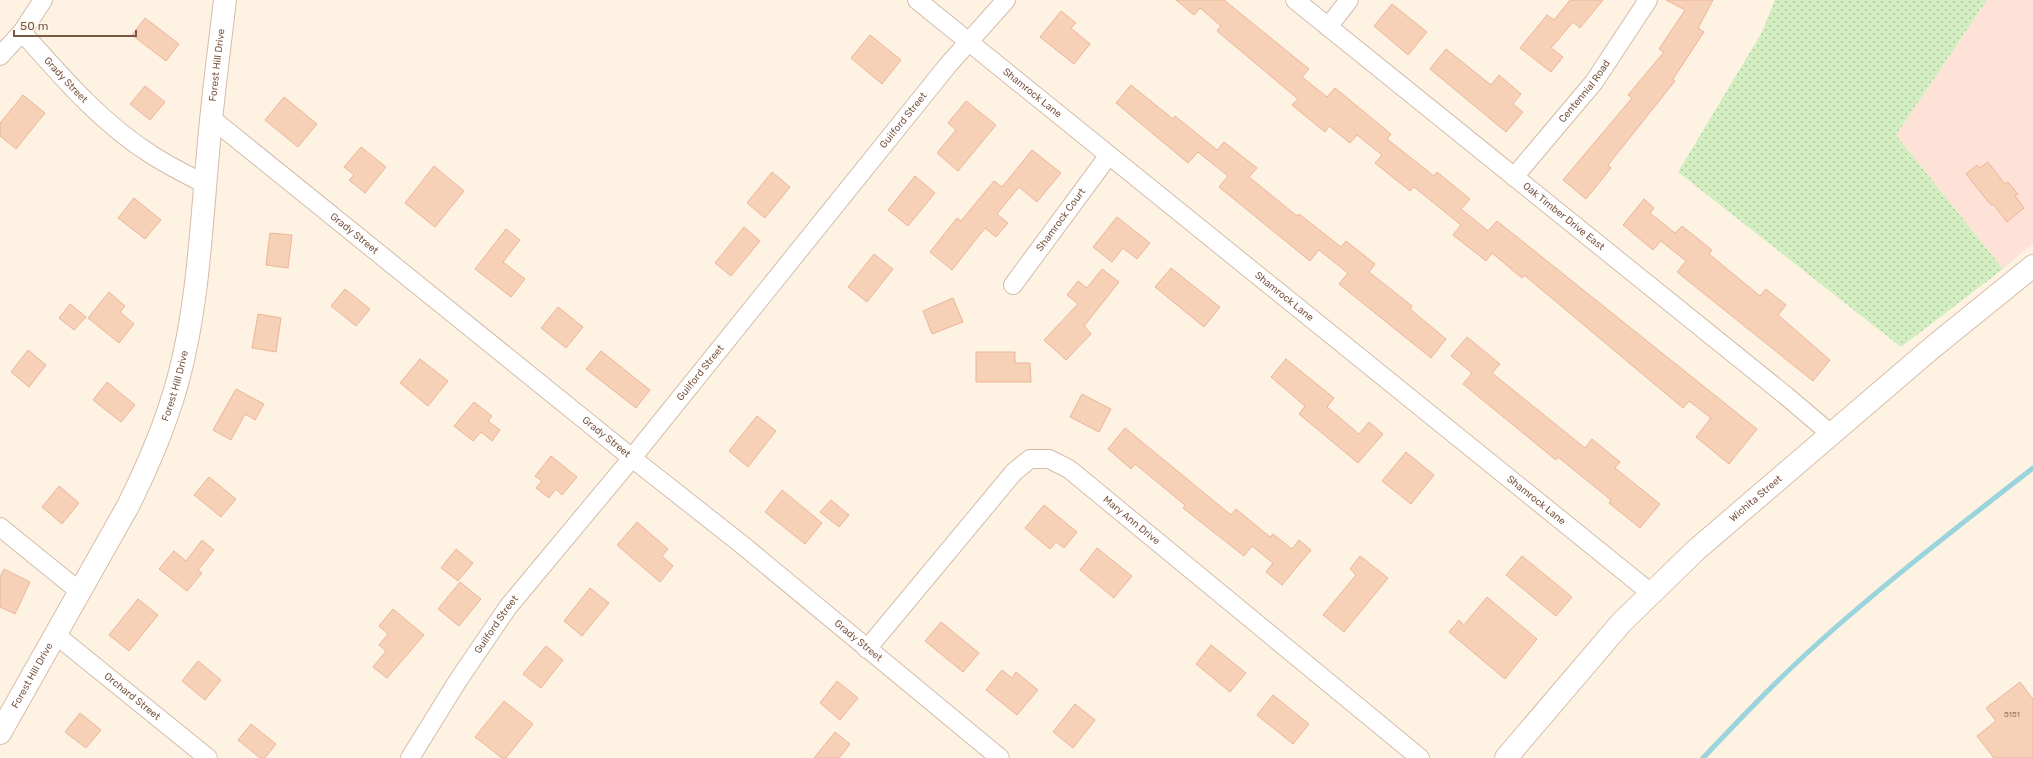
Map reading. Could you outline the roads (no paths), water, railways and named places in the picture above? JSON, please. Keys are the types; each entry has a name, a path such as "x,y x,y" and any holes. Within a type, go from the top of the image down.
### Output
{"street":[{"path":"0,56 22,32 43,0"},
{"name":"Forest Hill Drive","path":"0,733 128,506 144,474 165,422 181,368 194,302 201,243 211,118 224,0"},
{"name":"Shamrock Lane","path":"917,0 1651,593"},
{"name":"Guilford Street","path":"410,758 457,682 508,607 632,458 969,42 1006,0"},
{"name":"Oak Timber Drive East","path":"1295,0 1786,395 1831,434"},
{"path":"1328,27 1349,0"},
{"name":"Centennial Road","path":"1514,177 1594,82 1648,0"},
{"name":"Grady Street","path":"22,32 78,94 110,122 151,155 205,184"},
{"name":"Grady Street","path":"211,118 632,458 740,543 1000,758"},
{"name":"Shamrock Court","path":"1013,285 1109,155"},
{"name":"Wichita Street","path":"1506,758 1621,623 1696,550 1933,347 2033,266"},
{"name":"Mary Ann Drive","path":"867,649 1014,472 1030,459 1049,459 1069,469 1420,758"},
{"path":"0,527 79,591"},
{"name":"Orchard Street","path":"56,635 208,758"}],"waterway":[{"path":"1703,758 1773,686 1843,621 1924,554 2033,468"}]}
